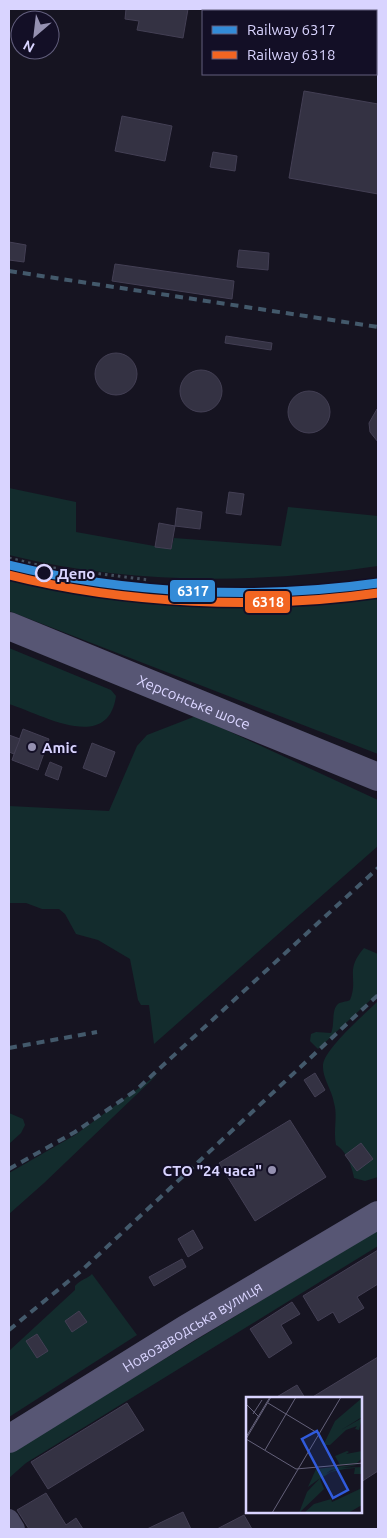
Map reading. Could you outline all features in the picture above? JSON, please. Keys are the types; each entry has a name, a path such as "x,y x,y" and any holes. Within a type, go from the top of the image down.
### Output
{"street":[{"name":"Херсонське шосе","path":"9,626 378,777"},
{"name":"Новозаводська вулиця","path":"9,1439 186,1328 378,1216"},
{"path":"9,1518 15,1529"}],"path":[{"path":"9,558 46,567 149,580"}],"green space":[{"path":"9,488 76,502 76,532 171,549 174,538 281,546 288,507 378,516 378,566 286,576 193,578 100,572 54,565 9,555"},
{"path":"9,578 126,600 298,605 378,597 378,754 9,611"},
{"path":"9,648 111,690 116,696 110,713 100,723 87,727 72,726 9,704"},
{"path":"196,716 378,800 378,846 154,1044 149,1005 141,1005 138,1000 130,959 98,940 76,934 65,914 59,909 42,909 26,903 9,903 9,806 109,811 137,746 147,735"},
{"path":"364,948 378,954 378,993 318,1049 310,1041 311,1034 316,1032 331,1033 336,1007 339,1003 350,1000 353,986 353,969 358,956"},
{"path":"378,1001 378,1177 365,1181 354,1178 346,1155 336,1145 335,1108 324,1075 323,1065 330,1050"},
{"path":"158,1074 9,1214 9,1173 75,1135"},
{"path":"9,1113 23,1119 25,1125 21,1133 9,1144"},
{"path":"378,1230 378,1246 26,1463 9,1478 9,1453"},
{"path":"92,1274 137,1335 9,1417 9,1351 75,1290 77,1284"}],"building":[{"path":"126,9 188,9 183,38 137,30 139,21 125,19"},
{"path":"304,91 378,104 378,194 289,178"},
{"path":"122,116 172,126 165,161 115,151"},
{"path":"213,152 237,156 235,171 210,167"},
{"path":"9,242 26,245 24,262 9,260"},
{"path":"239,250 269,253 268,270 237,267"},
{"path":"115,264 234,281 232,299 112,281"},
{"path":"226,336 272,343 271,350 225,343"},
{"path":"116,353 131,359 137,374 131,389 116,395 101,389 95,374 101,359"},
{"path":"201,370 216,376 222,391 216,406 201,412 186,406 180,391 186,376"},
{"path":"309,391 324,397 330,412 324,427 309,433 294,427 288,412 294,397"},
{"path":"377,409 378,442 370,432 369,423"},
{"path":"229,492 244,494 241,515 226,513"},
{"path":"177,508 202,512 200,529 175,526"},
{"path":"159,523 175,526 171,549 155,547"},
{"name":"Amic","path":"23,729 49,739 38,770 12,760"},
{"path":"9,735 20,739 14,754 9,752"},
{"path":"92,743 115,752 106,777 83,768"},
{"path":"50,762 62,767 58,780 45,775"},
{"path":"315,1073 325,1090 315,1097 304,1080"},
{"name":"СТО \"24 часа\"","path":"290,1120 326,1177 255,1221 219,1163"},
{"path":"361,1143 373,1159 357,1171 345,1155"},
{"path":"193,1230 203,1248 188,1257 178,1239"},
{"path":"378,1250 378,1284 357,1297 364,1308 339,1323 333,1312 318,1321 303,1296"},
{"path":"182,1259 186,1267 154,1286 149,1277"},
{"path":"292,1302 300,1314 281,1325 292,1343 269,1358 250,1329"},
{"path":"79,1311 87,1322 72,1332 65,1321"},
{"path":"37,1334 48,1351 37,1358 26,1341"},
{"path":"378,1357 378,1471 362,1481 362,1397 313,1397"},
{"path":"297,1385 304,1397 277,1397"},
{"path":"127,1403 144,1430 48,1489 31,1462"},
{"path":"46,1493 66,1525 76,1518 83,1529 29,1529 17,1510"},
{"path":"183,1512 191,1529 147,1529"},
{"path":"244,1515 252,1529 217,1529"}],"railway":[{"path":"9,271 378,327"},
{"path":"9,1169 75,1132 135,1091 378,868"},
{"path":"9,1330 81,1271 378,995"},
{"path":"9,1048 97,1032"}],"rail line":[{"name":"6317","path":"9,565 99,582 193,591 287,591 378,583"},
{"name":"6318","path":"9,575 53,585 99,592 145,598 193,601 287,601 378,593"}],"place":[{"name":"Депо","path":"44,573"},
{"name":"Amic","path":"32,747"},
{"name":"СТО \"24 часа\"","path":"272,1170"}]}
